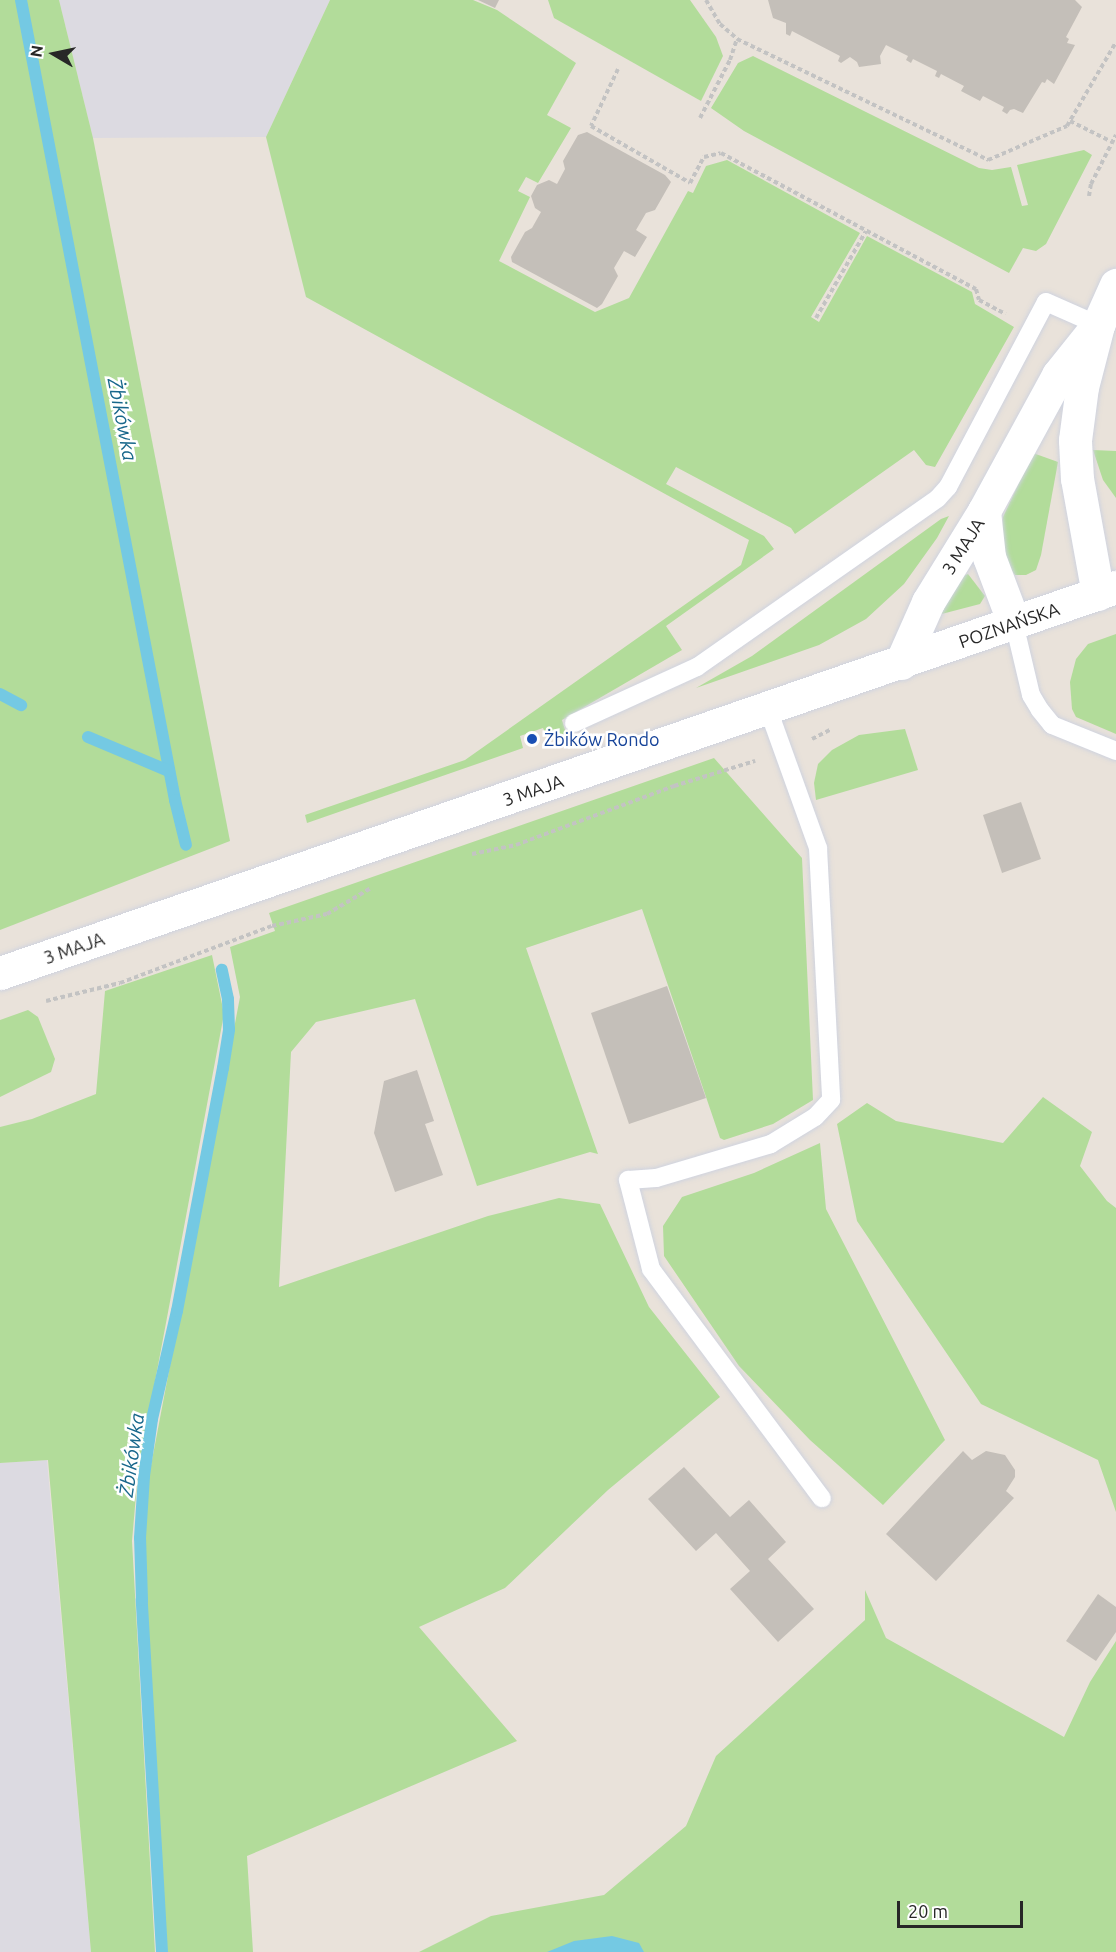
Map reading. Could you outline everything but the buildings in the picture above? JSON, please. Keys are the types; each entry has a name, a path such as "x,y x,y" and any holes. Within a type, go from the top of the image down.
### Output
{"main road":[{"name":"3 MAJA","path":"1107,591 1077,478 1075,440 1082,387 1098,325 1116,285"},
{"name":"3 MAJA","path":"0,973 901,663 928,602 984,511 1058,375 1098,325"},
{"name":"3 MAJA","path":"984,511 989,557 1014,623"},
{"name":"POZNAŃSKA","path":"901,663 1107,591"}],"lane":[{"path":"574,723 697,668 938,498 948,487 1046,302 1098,325"},
{"path":"1014,623 1031,695 1040,710 1052,724 1116,752"},
{"path":"768,709 818,848 831,1100 815,1117 771,1144 656,1178 628,1180 651,1269 822,1498"}],"path":[{"path":"706,0 720,24 737,39 988,160 1067,126 1116,42"},
{"path":"700,118 730,60 737,39"},
{"path":"618,69 591,126 690,183 704,157 721,153 976,289 979,300 990,307"},
{"path":"1070,121 1112,142"},
{"path":"1089,196 1091,184 1116,135"},
{"path":"816,318 866,231"},
{"path":"465,855 516,845 674,786 784,752 840,725"},
{"path":"82,993 120,983 272,926 327,914 375,886"}],"shaded area":[{"path":"59,0 330,0 266,137 93,138"},
{"path":"47,1460 91,1952 0,1952 0,1463"}],"green space":[{"path":"0,0 59,0 93,138 230,841 0,930"},
{"path":"330,0 473,0 497,10 576,63 547,115 571,128 538,183 526,177 518,191 530,197 499,261 595,312 629,298 688,191 693,193 706,166 727,160 860,233 811,317 819,322 867,236 972,292 975,304 1014,327 935,467 926,465 914,450 795,534 791,528 676,467 666,484 764,536 774,549 666,626 682,650 562,720 566,733 548,739 543,728 520,736 523,748 307,823 305,815 465,760 741,565 749,540 306,297 266,137"},
{"path":"548,0 690,0 716,37 723,56 701,101 554,18"},
{"path":"753,56 979,168 992,170 1011,167 1022,206 1028,205 1017,165 1084,150 1092,155 1046,244 1036,251 1023,248 1009,273 744,131 711,108 738,63"},
{"path":"1093,450 1116,451 1116,498 1103,480"},
{"path":"1033,453 1058,462 1041,555 1036,570 1026,575 1015,575 1004,561 1001,537 1003,517"},
{"path":"949,516 937,538 904,584 866,619 819,645 696,688 752,656 941,519"},
{"path":"968,574 985,596 980,604 934,616 960,577"},
{"path":"1116,634 1116,734 1076,717 1072,709 1070,682 1076,659 1088,644"},
{"path":"905,729 918,770 816,800 814,783 818,764 832,750 859,735"},
{"path":"714,758 802,858 813,1100 773,1124 724,1140 720,1138 642,909 526,948 598,1154 590,1152 477,1186 415,999 316,1022 291,1052 279,1287 488,1216 559,1198 600,1204 649,1307 720,1397 608,1490 505,1588 419,1627 517,1741 247,1856 253,1952 166,1952 143,1537 149,1476 240,997 230,947 275,931 269,913"},
{"path":"212,955 224,1014 138,1472 132,1541 155,1952 91,1952 48,1460 0,1463 0,1127 32,1119 96,1094 105,991"},
{"path":"28,1010 38,1017 55,1059 51,1072 0,1097 0,1020"},
{"path":"1043,1097 1092,1132 1080,1166 1107,1201 1116,1208 1116,1512 1098,1460 981,1404 857,1221 837,1124 867,1103 896,1121 1003,1143"},
{"path":"820,1143 826,1209 945,1440 883,1505 810,1440 739,1366 664,1256 663,1226 682,1197 754,1173"},
{"path":"865,1590 886,1638 1064,1737 1090,1682 1116,1641 1116,1952 419,1952 491,1916 604,1895 686,1826 716,1756 865,1620"}],"water":[{"path":"612,1936 639,1943 644,1952 547,1952 574,1941"}],"waterway":[{"name":"Żbikówka","path":"21,0 175,800 186,845"},
{"path":"0,694 21,705"},
{"path":"88,737 169,771"},
{"name":"Żbikówka","path":"162,1952 140,1538 144,1476 152,1419 177,1311 229,1029 228,999 222,970"}],"place":[{"name":"Żbików Rondo","path":"532,739"}]}
